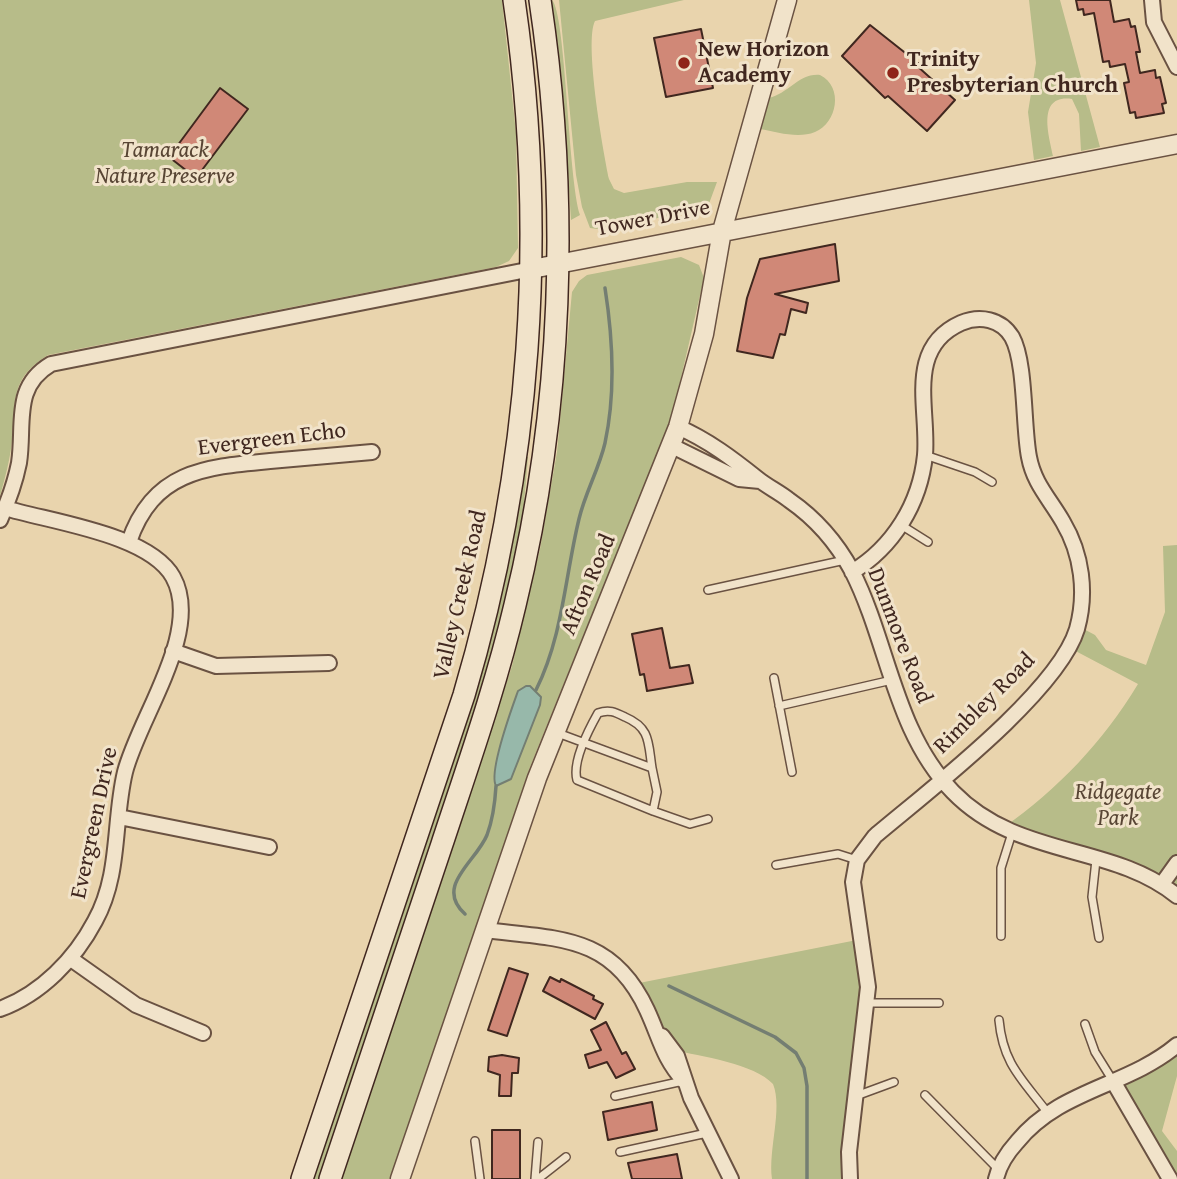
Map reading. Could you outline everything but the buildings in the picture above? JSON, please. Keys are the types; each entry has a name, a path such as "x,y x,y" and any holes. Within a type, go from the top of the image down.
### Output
{"main road":[{"name":"Valley Creek Road","path":"302,1179 453,730 483,628 504,533 517,453 526,370 532,270 528,124 514,0"},
{"path":"330,1179 470,762 509,630 542,468 554,358 558,264 554,117 540,0"}],"street":[{"name":"Afton Road","path":"400,1179 554,732 672,446 704,334 722,231 787,0"},
{"path":"1152,0 1153,20 1177,67"},
{"name":"Tower Drive","path":"3,514 18,467 24,393 30,381 51,364 1177,144"},
{"name":"Rimbley Road","path":"849,566 879,554 901,525 919,485 925,454 922,380 934,346 957,324 973,318 992,320 1005,329 1016,352 1033,476 1062,520 1078,555 1082,573 1076,632 1044,681 1004,724 875,836 857,860"},
{"name":"Dunmore Road","path":"678,427 720,450 803,510 849,566 920,749 942,779 980,815 1012,833 1146,876 1177,896"},
{"name":"Dunmore Road","path":"672,446 739,479 760,481"},
{"name":"Evergreen Echo","path":"129,542 146,507 172,482 187,474 226,465 372,452"},
{"name":"Evergreen Drive","path":"0,1009 30,994 71,959 86,939 106,897 128,762 173,651 182,616 178,589 163,563 152,553 129,542 3,514"},
{"path":"173,651 216,666 330,663"},
{"path":"119,817 269,847"},
{"path":"850,1179 849,1152 868,1003 867,971 854,893 857,860"},
{"path":"1162,884 1177,863"},
{"path":"484,930 587,945 604,954 631,980 656,1030 669,1065 684,1081 731,1179"},
{"path":"71,959 136,1005 203,1033"},
{"path":"997,1174 1033,1122 1047,1112 1166,1054 1177,1045"},
{"path":"1113,1081 1170,1179"}],"lane":[{"path":"925,454 975,472 992,482"},
{"path":"901,525 928,542"},
{"path":"708,590 849,566"},
{"path":"774,678 792,772"},
{"path":"779,706 892,680"},
{"path":"653,811 657,792 645,729 612,711 598,713 575,771 580,783 653,811 690,824 708,819"},
{"path":"554,732 652,768"},
{"path":"1001,936 1001,868 1012,833"},
{"path":"776,865 838,854 857,860"},
{"path":"1096,860 1092,897 1099,938"},
{"path":"868,1003 939,1003"},
{"path":"999,1020 1001,1047 1047,1112"},
{"path":"1085,1024 1095,1052 1113,1081"},
{"path":"615,1096 684,1081"},
{"path":"856,1096 894,1082"},
{"path":"925,1095 997,1174"},
{"path":"620,1152 708,1133"},
{"path":"475,1141 480,1179"},
{"path":"537,1179 538,1142"},
{"path":"537,1179 566,1157"}],"green space":[{"name":"Tamarack Nature Preserve","path":"0,0 502,0 516,133 518,248 509,261 496,267 48,355 26,373 17,392 10,455 0,496"},
{"path":"552,0 561,34 580,215 571,220 562,80"},
{"path":"559,0 684,0 595,21 592,33 593,73 609,179 614,189 624,193 687,182 717,182 707,209 598,229 590,228 582,207 576,175"},
{"path":"1029,0 1060,0 1100,147 1081,151 1079,114 1072,99 1061,99 1053,103 1049,110 1048,128 1053,156 1034,160 1028,112 1036,63"},
{"path":"820,75 828,81 835,96 833,113 823,127 802,135 760,129 769,98 806,77"},
{"path":"681,257 699,265 704,278 672,417 530,767 390,1179 342,1179 512,666 540,549 557,452 572,292 587,275"},
{"path":"525,457 528,457 521,539 490,668 321,1179 311,1179"},
{"name":"Ridgegate Park","path":"1177,545 1177,896 1162,884 1003,828 1061,781 1078,763 1110,725 1138,684 1068,647 1078,626 1095,635 1106,650 1146,665 1165,612 1163,546"},
{"path":"862,939 867,971 850,1179 772,1179 776,1117 773,1084 765,1077 741,1066 673,1050 634,984"},
{"path":"1177,1045 1177,1076 1162,1131 1177,1151 1177,1179 1170,1179 1113,1081"}],"shaded area":[{"path":"530,686 541,697 540,705 511,779 496,786 495,768 502,740 518,691"}],"waterway":[{"path":"536,690 558,627 579,519 605,443 611,404 612,366 605,288"},
{"path":"465,914 457,904 455,884 487,835 496,786"},
{"path":"669,986 775,1037 796,1053 804,1068 807,1086 807,1179"}],"place":[{"name":"New Horizon Academy","path":"684,63"},
{"name":"Trinity Presbyterian Church","path":"893,73"}]}
